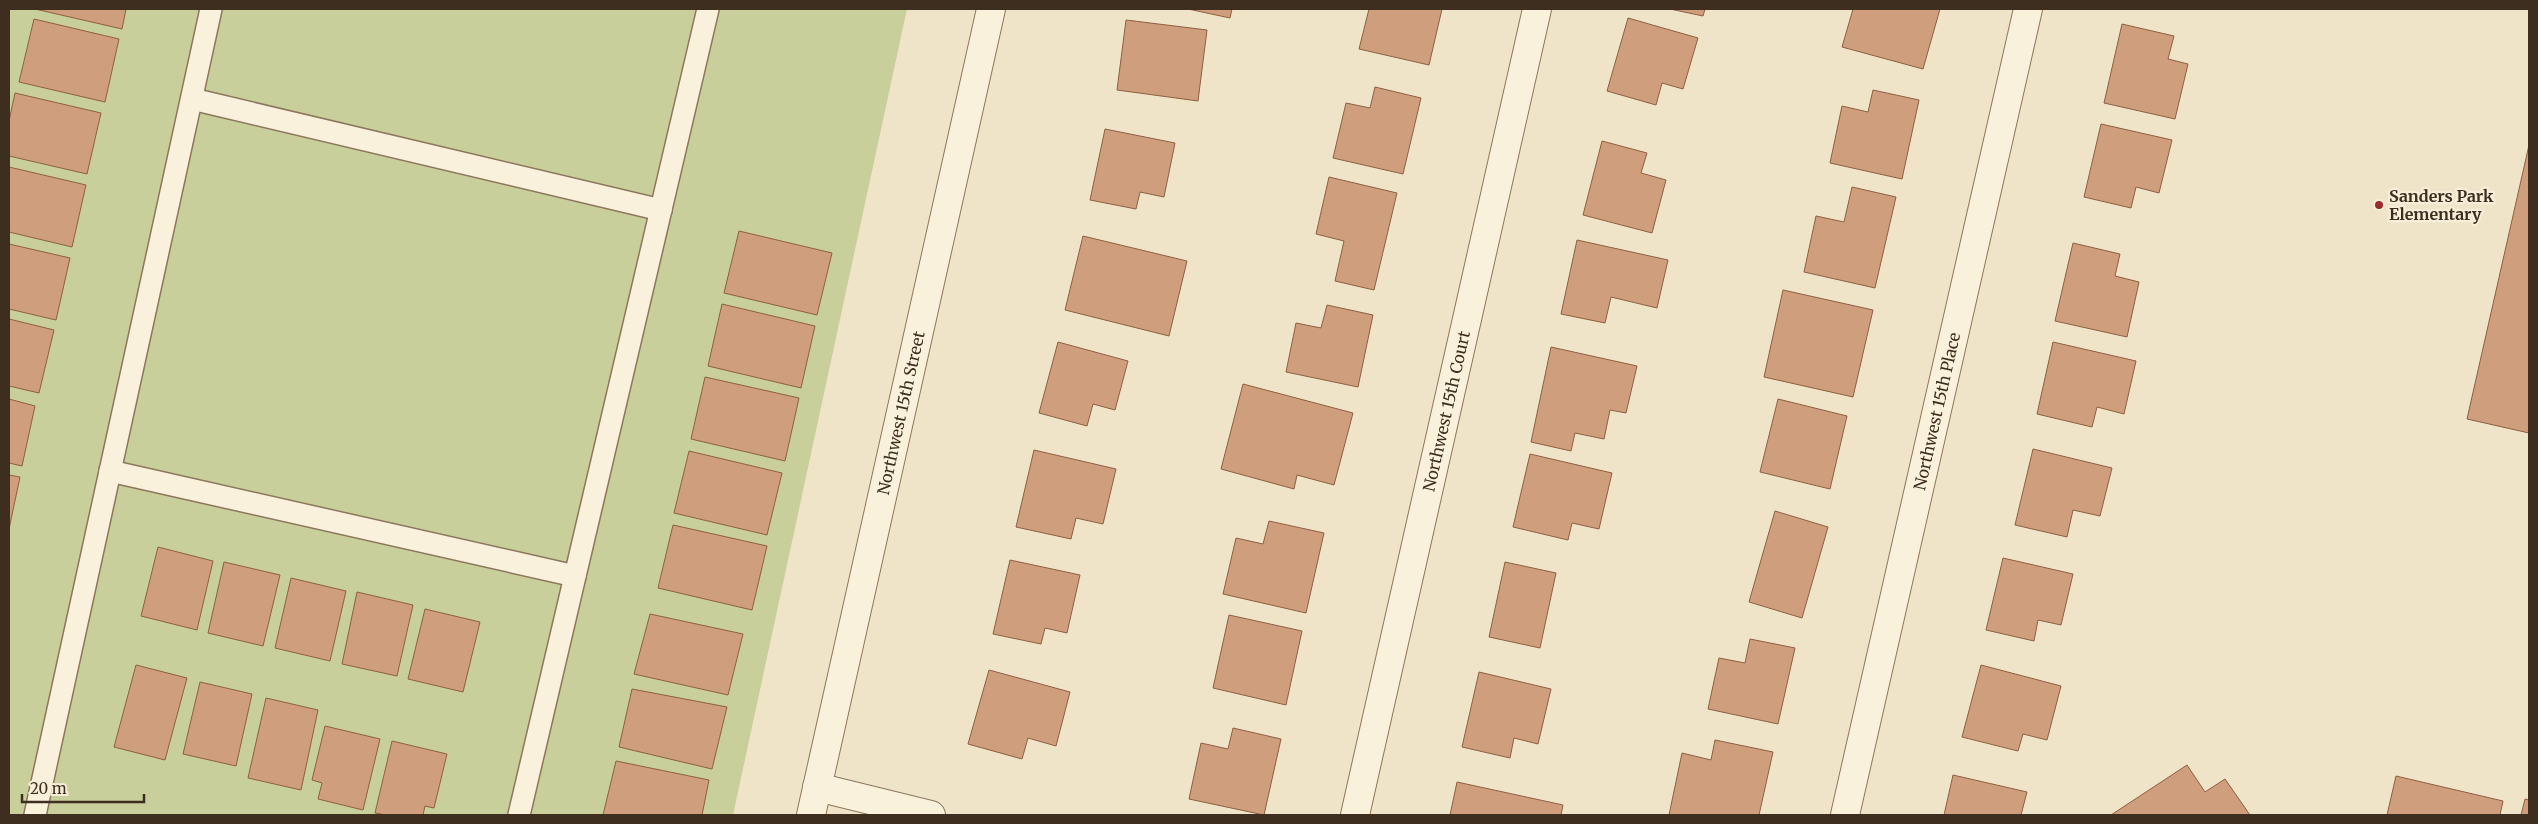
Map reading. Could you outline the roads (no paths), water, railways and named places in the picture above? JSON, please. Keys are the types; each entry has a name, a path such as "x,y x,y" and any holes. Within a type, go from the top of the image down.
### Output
{"street":[{"name":"Northwest 15th Street","path":"810,815 991,9"},
{"name":"Northwest 15th Court","path":"1355,815 1537,9"},
{"name":"Northwest 15th Place","path":"1845,815 2028,9"},
{"path":"817,787 931,815"}],"lane":[{"path":"35,815 212,9"},
{"path":"519,815 708,9"},
{"path":"192,99 661,210"},
{"path":"110,471 575,576"}],"place":[{"name":"Sanders Park Elementary","path":"2379,205"}]}
